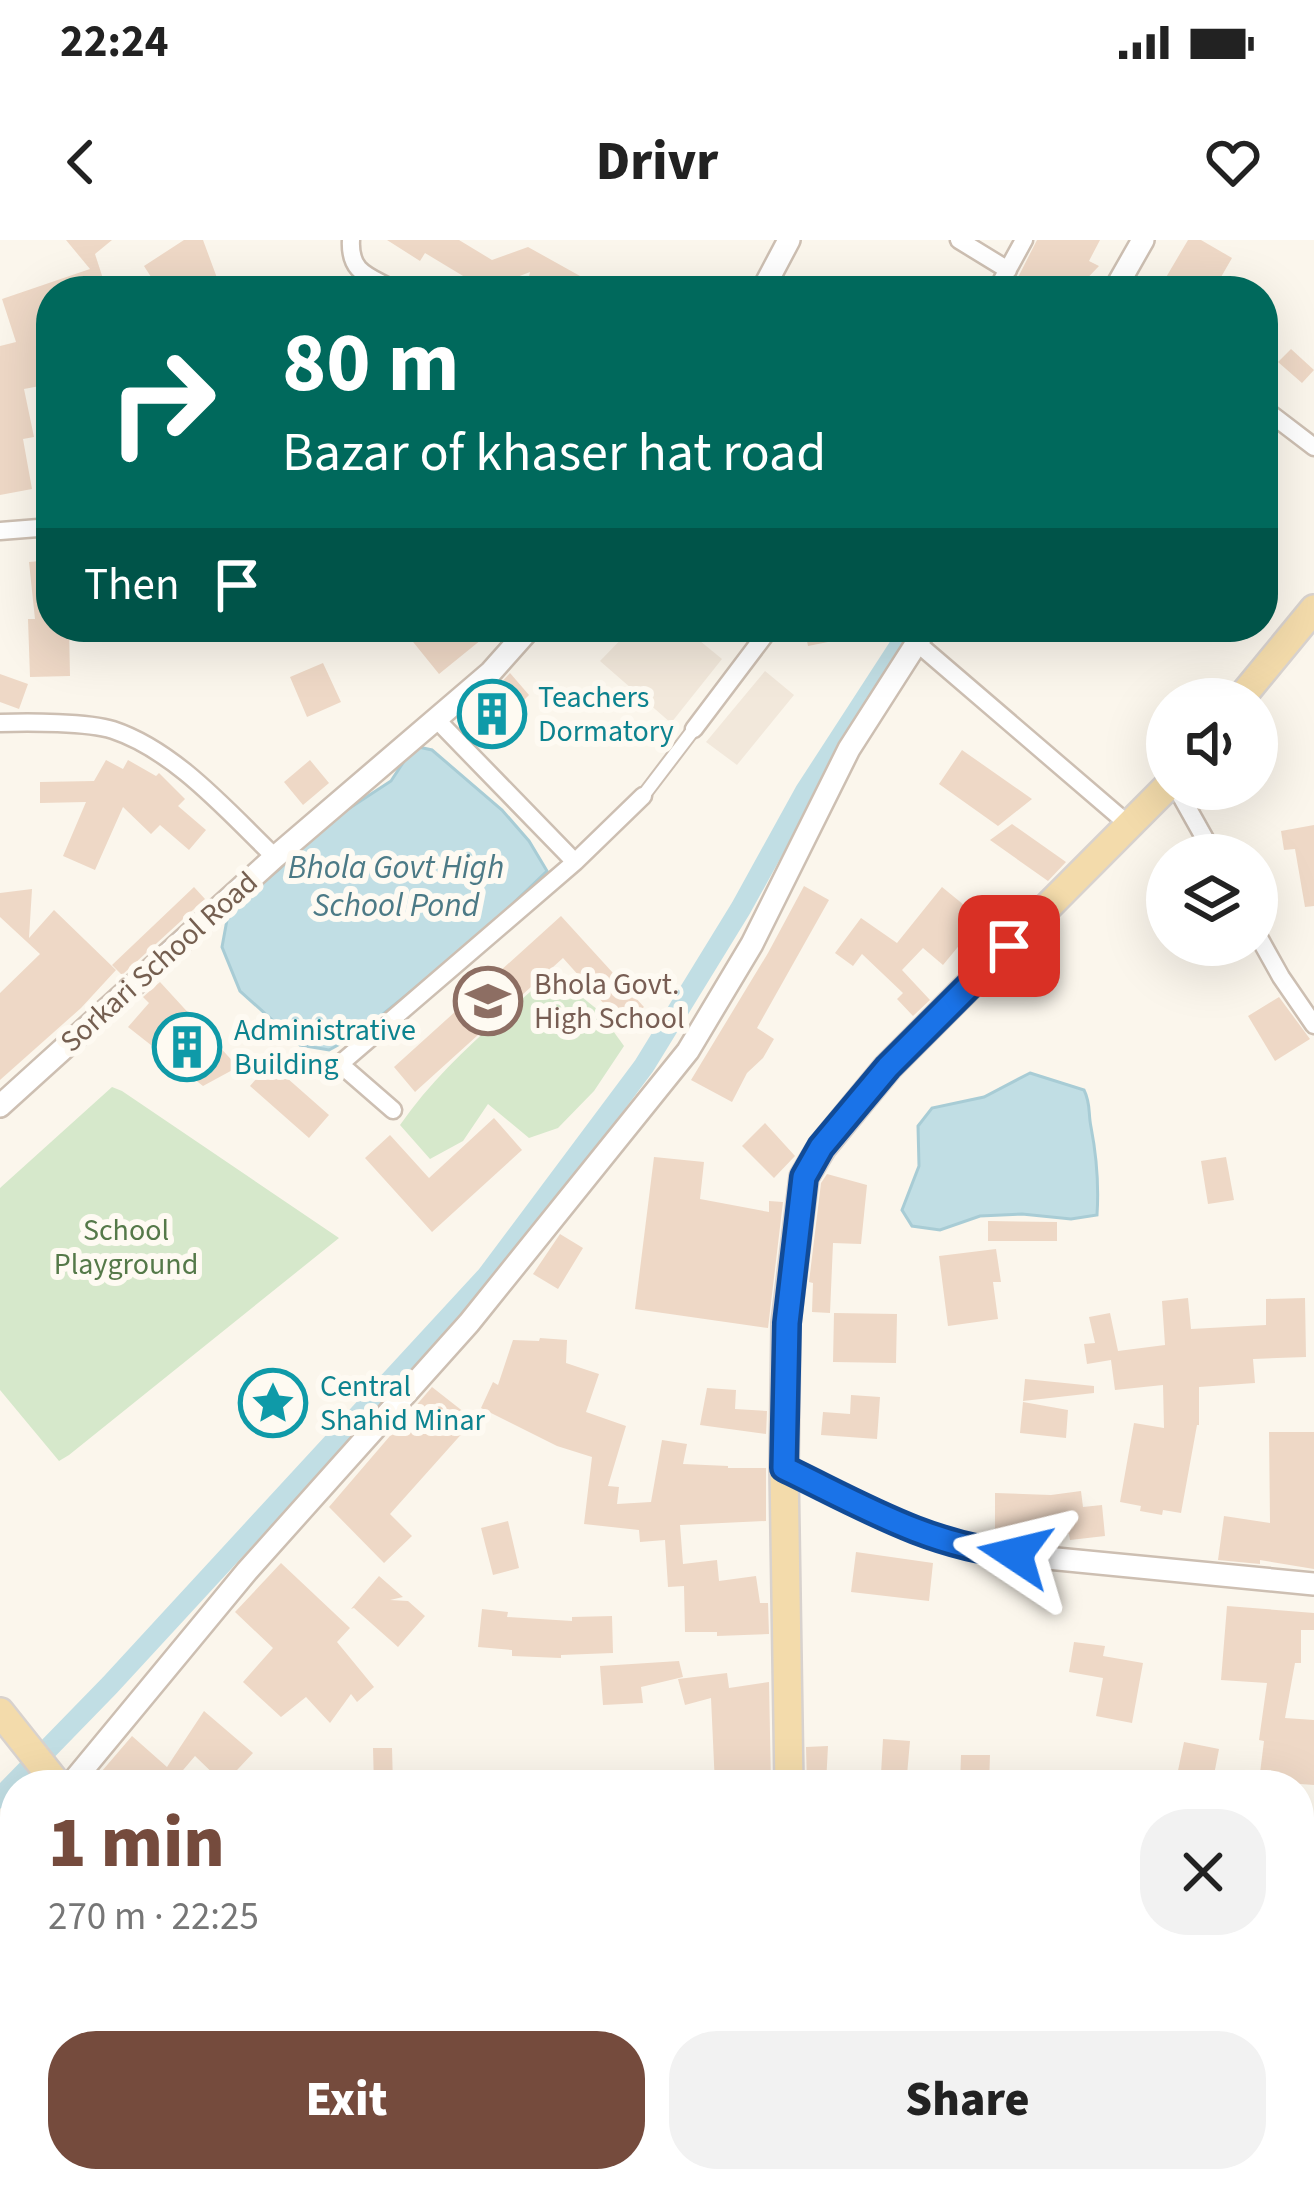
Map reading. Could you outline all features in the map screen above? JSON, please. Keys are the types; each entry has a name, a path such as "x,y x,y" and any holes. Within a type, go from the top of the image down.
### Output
{"main road":[{"path":"1257,678 1314,609"},
{"path":"789,1770 787,1323 804,1177 821,1147 888,1067 1146,808"},
{"path":"0,1712 46,1770"}],"street":[{"path":"351,240 351,256 359,272 367,276"},
{"path":"770,276 789,240"},
{"path":"959,240 1008,270"},
{"path":"1005,276 1024,240"},
{"path":"1123,276 1143,240"},
{"path":"1278,420 1314,448"},
{"path":"0,531 36,528"},
{"name":"Sorkari School Road","path":"0,1106 275,857 490,672 518,642"},
{"path":"393,1110 340,1064 575,862 643,796 760,642"},
{"path":"82,1770 248,1571 469,1323 688,1051 752,944 849,749 918,642"},
{"path":"930,642 1129,825"},
{"path":"436,719 575,862"},
{"path":"0,723 111,729 172,760 275,857"},
{"path":"1275,966 1314,1025"},
{"path":"784,1468 930,1538 985,1552 1314,1585"}],"shaded area":[{"path":"618,642 701,642 722,659 671,723 600,661"},
{"path":"765,671 794,695 737,765 706,742"}],"green space":[{"path":"552,973 598,1010 624,1046 594,1091 558,1128 529,1138 488,1104 463,1141 430,1159 400,1125 452,1063"},
{"name":"School Playground","path":"112,1087 339,1238 59,1461 0,1390 0,1188"}],"water":[{"name":"Bhola Govt High School Pond","path":"414,746 432,750 502,810 547,871 481,934 358,1034 329,1050 300,1045 240,991 222,947 229,909 333,819 391,781"},
{"path":"1030,1073 1084,1090 1096,1160 1097,1215 1071,1219 980,1216 940,1230 912,1226 902,1210 919,1166 918,1126 932,1108 984,1097"}],"building":[{"path":"66,240 112,240 95,254 102,276 69,276 90,269"},
{"path":"184,240 203,240 216,276 150,276 144,266"},
{"path":"387,240 459,240 492,260 528,247 580,276 529,276 530,272 463,276 425,253 420,261"},
{"path":"1037,240 1100,240 1089,261 1099,266 1089,276 1019,276"},
{"path":"1188,240 1201,240 1232,258 1222,276 1167,276"},
{"path":"36,287 36,387 24,389 34,437 23,439 32,489 0,495 0,346 16,342 2,299"},
{"path":"1291,349 1314,370 1302,383 1278,362"},
{"path":"36,561 36,642 69,642 70,676 30,677 28,619 35,619 29,562"},
{"path":"413,642 478,642 439,674"},
{"path":"323,663 341,702 307,717 290,677"},
{"name":"Teachers Dormatory","path":"510,673 529,695 480,746 461,726"},
{"path":"0,674 28,684 19,709 0,702"},
{"path":"962,750 1032,799 998,826 939,784"},
{"path":"106,760 123,769 128,760 156,776 159,773 185,799 178,806 206,830 189,850 160,825 151,834 123,807 95,870 63,856 86,802 40,803 40,782 94,781"},
{"path":"310,760 329,783 303,805 284,782"},
{"path":"1012,824 1066,862 1048,881 990,840"},
{"path":"1314,825 1314,906 1305,907 1295,849 1284,850 1281,831"},
{"path":"804,886 829,900 757,1028 774,1039 747,1073 732,1102 691,1080"},
{"path":"194,887 205,899 122,975 112,965"},
{"path":"942,887 981,919 943,965 923,948 902,970 930,1000 913,1016 897,999 903,993 862,954 853,966 835,953 861,918 897,943"},
{"path":"32,889 29,938 54,910 116,970 0,1080 0,993 40,954 0,917 0,893"},
{"path":"561,916 644,1007 623,1025 563,958 415,1092 394,1067"},
{"name":"Administrative Building","path":"160,982 238,1067 203,1086 128,1027 149,1003 143,997"},
{"path":"1279,997 1310,1039 1275,1061 1248,1016"},
{"path":"270,1063 329,1115 309,1138 250,1086"},
{"path":"494,1118 522,1150 432,1232 365,1158 390,1135 429,1178"},
{"path":"765,1123 795,1156 774,1178 742,1146"},
{"path":"654,1157 704,1162 700,1199 769,1212 769,1201 783,1202 768,1328 635,1309"},
{"path":"1226,1157 1234,1200 1208,1204 1201,1161"},
{"path":"827,1174 867,1185 861,1244 833,1243 830,1313 812,1312 813,1283 809,1282 821,1183"},
{"path":"988,1221 1057,1222 1057,1241 988,1241"},
{"path":"560,1234 583,1248 558,1289 533,1274"},
{"path":"996,1249 1001,1282 993,1282 998,1319 948,1326 939,1256"},
{"path":"1188,1298 1191,1329 1266,1325 1266,1299 1305,1298 1306,1357 1253,1359 1255,1383 1199,1387 1199,1425 1181,1513 1163,1510 1162,1515 1120,1502 1134,1423 1164,1428 1163,1385 1115,1390 1111,1360 1087,1364 1084,1344 1095,1343 1089,1317 1110,1313 1118,1351 1165,1345 1162,1301"},
{"path":"834,1313 897,1314 896,1363 833,1362"},
{"path":"513,1340 567,1340 566,1363 599,1374 586,1412 626,1426 608,1486 619,1487 617,1504 651,1502 662,1440 687,1444 683,1464 766,1468 766,1521 680,1525 683,1564 717,1560 719,1581 756,1576 760,1603 768,1603 769,1634 685,1632 684,1586 668,1587 665,1540 640,1542 639,1530 584,1524 592,1457 557,1446 481,1408 493,1382 498,1385"},
{"path":"1025,1379 1094,1386 1094,1393 1023,1401"},
{"path":"432,1387 474,1420 390,1514 412,1536 384,1563 329,1507"},
{"path":"707,1388 736,1390 735,1409 767,1411 766,1434 700,1425"},
{"path":"851,1395 880,1397 877,1439 821,1435 823,1412 850,1414"},
{"path":"1023,1402 1068,1410 1066,1438 1020,1433"},
{"path":"1269,1432 1314,1432 1314,1569 1260,1560 1260,1564 1218,1560 1224,1516 1270,1523"},
{"path":"1081,1491 1083,1507 1102,1505 1105,1536 1070,1540 1069,1534 995,1532 995,1493"},
{"path":"508,1521 519,1568 493,1575 481,1528"},
{"path":"856,1552 933,1563 929,1601 851,1592"},
{"path":"281,1563 350,1628 337,1642 374,1687 357,1702 351,1694 330,1723 306,1697 281,1717 243,1682 273,1648 235,1612"},
{"path":"379,1576 403,1597 390,1600 408,1601 425,1616 398,1647 351,1609"},
{"path":"1227,1606 1314,1613 1314,1630 1301,1630 1301,1663 1295,1663 1285,1718 1314,1720 1314,1770 1260,1770 1264,1741 1259,1740 1267,1683 1221,1680"},
{"path":"482,1609 508,1612 507,1617 572,1621 572,1617 612,1616 613,1653 512,1656 512,1650 478,1647"},
{"path":"1074,1642 1105,1646 1103,1656 1143,1663 1132,1723 1096,1716 1103,1678 1069,1672"},
{"path":"679,1661 683,1677 641,1687 643,1703 603,1705 600,1666"},
{"path":"727,1673 729,1688 769,1682 771,1770 714,1770 711,1698 685,1705 678,1679"},
{"path":"204,1711 253,1753 237,1770 210,1770 195,1756 183,1770 103,1770 132,1736 167,1767"},
{"path":"883,1739 910,1741 907,1770 881,1770"},
{"path":"1184,1742 1219,1749 1215,1770 1178,1770"},
{"path":"828,1746 827,1770 807,1770 806,1747"},
{"path":"373,1748 392,1748 393,1770 374,1770"},
{"path":"961,1755 990,1755 990,1770 960,1770"}],"waterway":[{"path":"27,1770 487,1276 644,1066 805,792 902,642"}],"place":[{"name":"Teachers Dormatory","path":"492,714"},
{"name":"Bhola Govt. High School","path":"488,1001"},
{"name":"Administrative Building","path":"187,1047"},
{"name":"Central Shahid Minar","path":"273,1403"}],"route":[{"path":"1009,946 888,1067 821,1147 804,1177 787,1323 784,1468 930,1538 1015,1554"}]}
